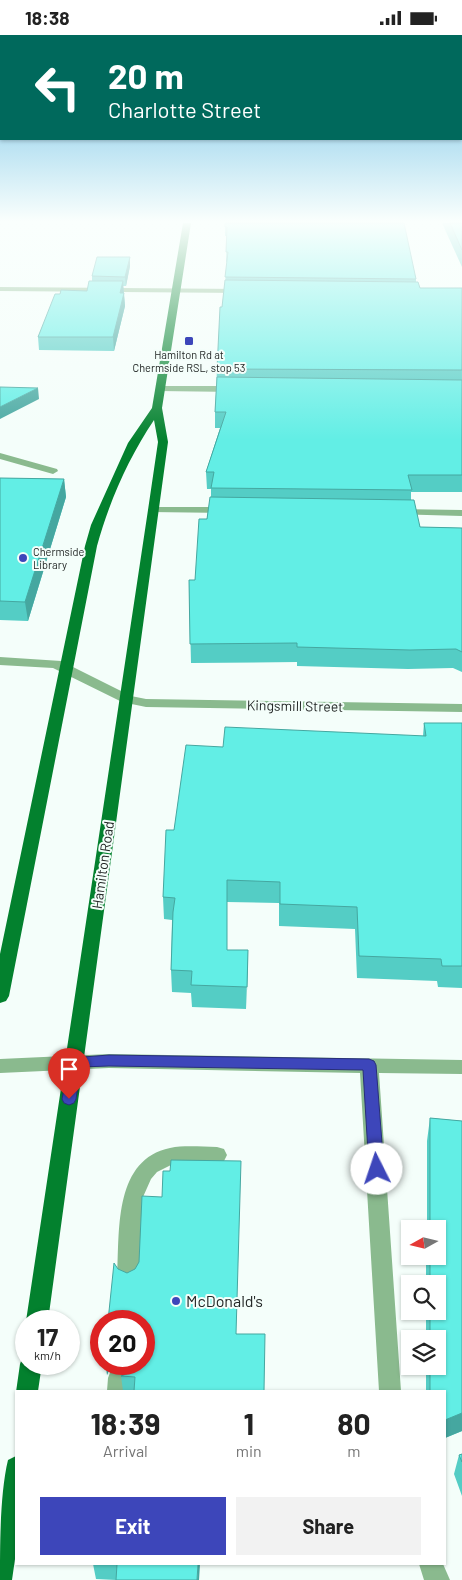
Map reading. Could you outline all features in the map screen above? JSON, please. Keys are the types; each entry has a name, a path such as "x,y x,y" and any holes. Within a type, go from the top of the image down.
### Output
{"main road":[{"name":"Hamilton Road","path":"39,1310 154,510 162,442 157,408 175,295"},
{"name":"Hamilton Road","path":"0,996 91,546 97,525 133,443 157,408"},
{"path":"27,1390 29,1375"},
{"path":"0,1579 15,1475"}],"street":[{"path":"161,389 243,389"},
{"path":"0,456 53,471"},
{"path":"154,510 244,511"},
{"path":"383,512 462,513"},
{"name":"Kingsmill Street","path":"0,661 45,662 66,668 128,699 160,704 462,708"},
{"path":"0,1066 109,1061 462,1067"},
{"path":"369,1065 390,1390"},
{"path":"128,1280 133,1197 143,1174 150,1166 171,1157 217,1155"},
{"path":"431,1565 437,1580"}],"building":[{"path":"55,295 123,295 113,337 38,337"},
{"path":"223,295 462,295 462,370 217,369 220,307 222,307"},
{"path":"217,377 462,380 462,475 408,475 412,490 211,488 214,472 206,472 226,412 215,412"},
{"path":"0,387 38,388 0,407"},
{"name":"Chermside Library","path":"0,478 64,479 25,602 0,601"},
{"path":"210,497 414,500 420,527 462,528 462,652 456,649 410,650 297,647 297,643 190,644 189,580 195,580 199,519 207,519"},
{"path":"424,723 462,723 462,966 442,966 441,959 359,956 357,907 280,904 280,882 227,880 227,950 248,950 247,987 191,985 192,971 171,970 175,898 163,897 166,830 174,830 186,745 223,747 225,727 426,736"},
{"path":"430,1118 462,1121 462,1413 446,1420 446,1390 430,1390 430,1375 446,1375 446,1330 430,1330 430,1320 446,1320 446,1275 430,1275 430,1265 446,1265 446,1220 430,1220"},
{"name":"McDonald's","path":"171,1160 241,1161 236,1334 265,1334 264,1390 134,1390 135,1377 121,1376 155,1375 155,1310 109,1310 114,1263 118,1269 127,1273 135,1269 139,1262 142,1196 162,1197 163,1171 170,1171"},
{"path":"117,1565 198,1565 197,1580 116,1580"}],"place":[{"name":"Hamilton Rd at Chermside RSL, stop 53","path":"189,341"},
{"name":"Chermside Library","path":"23,558"},
{"name":"McDonald's","path":"176,1301"}],"route":[{"path":"69,1099 74,1062 369,1065 377,1169"}]}
